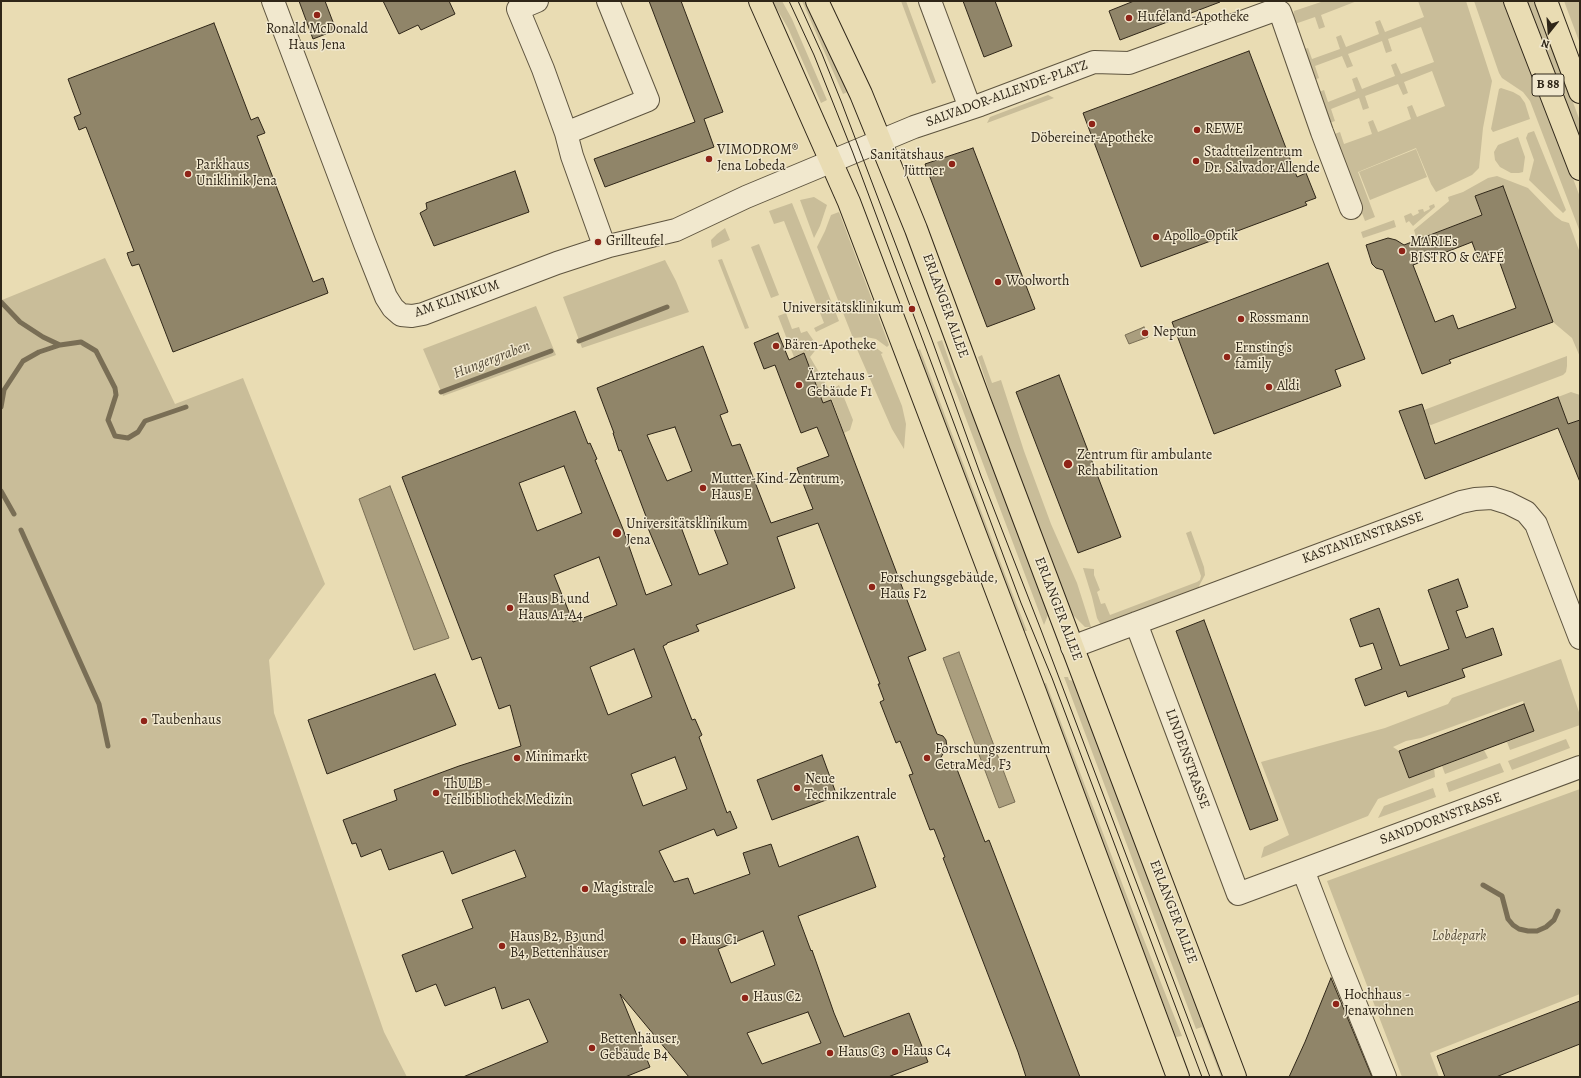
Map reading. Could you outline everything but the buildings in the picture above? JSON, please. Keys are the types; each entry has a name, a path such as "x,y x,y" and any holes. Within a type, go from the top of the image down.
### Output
{"main road":[{"path":"760,1 848,202 1026,670 1178,1077"},
{"name":"ERLANGER ALLEE","path":"817,1 858,88 919,236 1235,1077"},
{"name":"B 88","path":"1515,1 1580,169"},
{"name":"B 88","path":"1546,1 1580,92"}],"street":[{"name":"AM KLINIKUM","path":"273,1 378,277 393,308 401,315 412,316 423,314 552,265 609,246 676,230 740,200 831,162"},
{"path":"537,1 518,9 543,69 566,132 572,156 601,237"},
{"path":"566,132 648,100 608,1"},
{"path":"930,1 970,108"},
{"name":"SALVADOR-ALLENDE-PLATZ","path":"880,142 914,127 1094,62 1129,63 1275,10 1280,12 1322,132 1351,208"},
{"path":"831,162 880,142"},
{"name":"KASTANIENSTRASSE","path":"1072,646 1461,502 1492,498 1508,503 1526,512 1536,524 1580,638"},
{"name":"LINDENSTRASSE","path":"1136,623 1238,894"},
{"name":"SANDDORNSTRASSE","path":"1238,894 1580,767"},
{"path":"1303,870 1385,1077"}],"green space":[{"path":"772,1 782,1 792,19 827,100 821,103 788,28"},
{"path":"802,1 809,1 850,91 843,94"},
{"path":"901,1 906,1 936,82 932,84"},
{"path":"1324,1 1357,1 1321,15 1325,27 1319,29 1315,17 1292,25 1294,11"},
{"path":"1418,1 1466,1 1492,81 1483,128 1479,168 1472,175 1436,192 1431,184 1416,148 1358,172 1375,217 1365,221 1332,135 1340,132 1344,144 1372,134 1368,122 1373,120 1378,132 1411,119 1407,107 1412,105 1417,117 1445,106 1432,71 1404,82 1408,93 1403,95 1398,84 1365,96 1369,108 1363,110 1359,98 1331,109 1335,121 1326,124 1314,94 1324,90 1328,102 1356,91 1352,79 1357,77 1362,89 1395,76 1391,65 1396,63 1401,74 1434,62 1421,27 1388,39 1392,51 1386,53 1382,41 1348,54 1353,66 1347,68 1342,56 1315,66 1319,78 1310,82 1298,51 1308,48 1312,59 1340,49 1336,37 1341,35 1346,47 1379,34 1375,22 1380,20 1385,32 1424,17"},
{"path":"1474,1 1506,1 1580,197 1580,232 1530,101 1523,92 1502,78 1499,73"},
{"path":"1526,1 1535,1 1580,121 1580,143"},
{"path":"1564,1 1580,1 1580,42 1579,41"},
{"path":"1501,88 1520,96 1525,103 1530,119 1493,132 1491,129 1499,89"},
{"path":"1048,95 1054,98 987,123 990,117"},
{"path":"1534,131 1566,210 1563,213 1529,180 1534,160 1526,138 1528,133"},
{"path":"1518,137 1525,157 1523,172 1511,173 1500,167 1495,160 1494,152 1498,145"},
{"path":"1416,149 1427,177 1370,200 1359,172"},
{"path":"1497,176 1528,188 1555,216 1562,221 1569,223 1580,253 1580,357 1572,338 1553,322 1503,186 1475,196 1481,215 1417,240 1414,230 1449,201 1448,197 1463,192 1488,178"},
{"path":"814,197 827,205 814,238 800,200"},
{"path":"792,203 839,321 816,332 814,328 824,323 784,221 774,224 769,211"},
{"path":"1434,204 1435,207 1413,226 1409,221 1406,223 1404,216 1411,213 1413,216 1419,213 1418,210 1423,209 1424,212 1430,209 1429,206"},
{"path":"839,212 889,345 887,347 876,339 866,337 853,338 817,247 831,215"},
{"path":"1394,220 1396,227 1363,238 1361,232"},
{"path":"725,228 730,240 712,248 711,240"},
{"path":"759,244 779,295 771,298 751,247"},
{"path":"105,258 175,404 243,378 325,584 269,660 274,713 384,1032 407,1077 1,1077 1,299 2,300"},
{"path":"722,259 749,328 745,329 718,260"},
{"path":"665,260 689,312 582,348 563,297"},
{"path":"536,306 556,355 443,396 423,349"},
{"path":"786,313 792,329 799,327 801,333 807,331 818,347 810,357 830,391 839,385 853,420 850,430 844,433 832,400 823,403 804,354 794,357 778,316"},
{"path":"942,340 955,378 975,420 1047,610 1048,615 1044,625 937,342"},
{"path":"864,345 875,347 883,353 881,354 902,406 906,424 904,449 892,429 856,347"},
{"path":"920,349 1027,631 1020,631 914,352"},
{"path":"982,355 992,383 1001,380 1024,451 1051,524 1077,583 1091,627 1085,627 1073,615 1053,569 1004,437 978,357"},
{"path":"1567,356 1566,372 1563,375 1431,425 1428,424 1424,410"},
{"path":"1571,392 1580,395 1580,420 1568,424 1558,397"},
{"path":"1191,531 1204,567 1205,575 1199,586 1200,591 1102,627 1097,618 1083,568 1094,569 1094,575 1100,590 1097,592 1101,604 1105,603 1110,615 1200,580 1201,576 1186,533"},
{"path":"1561,659 1580,715 1580,725 1510,750 1507,742 1534,731 1523,701 1421,738 1406,741 1393,747 1399,751 1409,778 1434,768 1435,777 1378,799 1368,816 1261,858 1264,847 1289,835 1261,762 1385,728 1448,704 1452,698"},
{"path":"1064,677 1068,677 1069,680 1074,681 1226,1077 1221,1077 1202,1027 1196,1029"},
{"path":"1046,683 1182,1036 1176,1037 1132,920 1117,886 1040,685"},
{"path":"1566,739 1570,748 1512,770 1508,761"},
{"path":"1484,750 1488,758 1445,774 1442,766"},
{"path":"1500,763 1504,772 1449,792 1446,783"},
{"path":"1433,788 1436,797 1378,818 1384,806"},
{"name":"Lobdepark","path":"1580,789 1580,994 1430,1053 1439,1077 1402,1077 1327,881"}],"shaded area":[{"path":"1144,327 1148,337 1129,344 1125,335"},
{"path":"390,486 449,638 414,650 359,499"},
{"path":"959,652 1015,802 999,808 943,658"}],"waterway":[{"name":"Hungergraben","path":"1,302 20,322 43,337 60,345 81,342 96,351 115,388 116,395 108,420 115,436 128,438 138,432 145,421 186,407"},
{"name":"Hungergraben","path":"579,341 667,307"},
{"path":"1,407 4,390 23,361 39,352 60,345"},
{"name":"Hungergraben","path":"441,392 551,351"},
{"path":"1,491 14,514"},
{"path":"21,530 99,704 108,746"},
{"path":"1483,885 1502,896 1508,919 1519,929 1537,931 1546,927 1554,920 1558,911"}],"tram line":[{"path":"789,1 814,55 853,153 1021,603 1052,678 1202,1077"},
{"path":"798,1 841,101 932,340 981,476 1041,630 1210,1077"}],"place":[{"name":"Ronald McDonald Haus Jena","path":"317,15"},
{"name":"Hufeland-Apotheke","path":"1129,18"},
{"name":"Döbereiner-Apotheke","path":"1092,124"},
{"name":"REWE","path":"1197,130"},
{"name":"VIMODROM® Jena Lobeda","path":"709,159"},
{"name":"Stadtteilzentrum Dr. Salvador Allende","path":"1196,161"},
{"name":"Sanitätshaus Jüttner","path":"952,164"},
{"name":"Parkhaus Uniklinik Jena","path":"188,174"},
{"name":"Apollo-Optik","path":"1156,237"},
{"name":"Grillteufel","path":"598,242"},
{"name":"MARIEs BISTRO & CAFÉ","path":"1402,251"},
{"name":"Woolworth","path":"998,282"},
{"name":"Universitätsklinikum","path":"912,309"},
{"name":"Rossmann","path":"1241,319"},
{"name":"Neptun","path":"1145,333"},
{"name":"Bären-Apotheke","path":"776,346"},
{"name":"Ernsting's family","path":"1227,357"},
{"name":"Ärztehaus - Gebäude F1","path":"799,385"},
{"name":"Aldi","path":"1269,387"},
{"name":"Zentrum für ambulante Rehabilitation","path":"1068,464"},
{"name":"Mutter-Kind-Zentrum, Haus E","path":"703,488"},
{"name":"Universitätsklinikum Jena","path":"617,533"},
{"name":"Forschungsgebäude, Haus F2","path":"872,587"},
{"name":"Haus B1 und Haus A1-A4","path":"510,608"},
{"name":"Taubenhaus","path":"144,721"},
{"name":"Minimarkt","path":"517,758"},
{"name":"Forschungszentrum CetraMed, F3","path":"927,758"},
{"name":"Neue Technikzentrale","path":"797,788"},
{"name":"ThULB - Teilbibliothek Medizin","path":"436,793"},
{"name":"Magistrale","path":"585,889"},
{"name":"Haus C1","path":"683,941"},
{"name":"Haus B2, B3 und B4, Bettenhäuser","path":"502,946"},
{"name":"Haus C2","path":"745,998"},
{"name":"Hochhaus - Jenawohnen","path":"1336,1004"},
{"name":"Bettenhäuser, Gebäude B4","path":"592,1048"},
{"name":"Haus C4","path":"895,1052"},
{"name":"Haus C3","path":"830,1053"}]}
